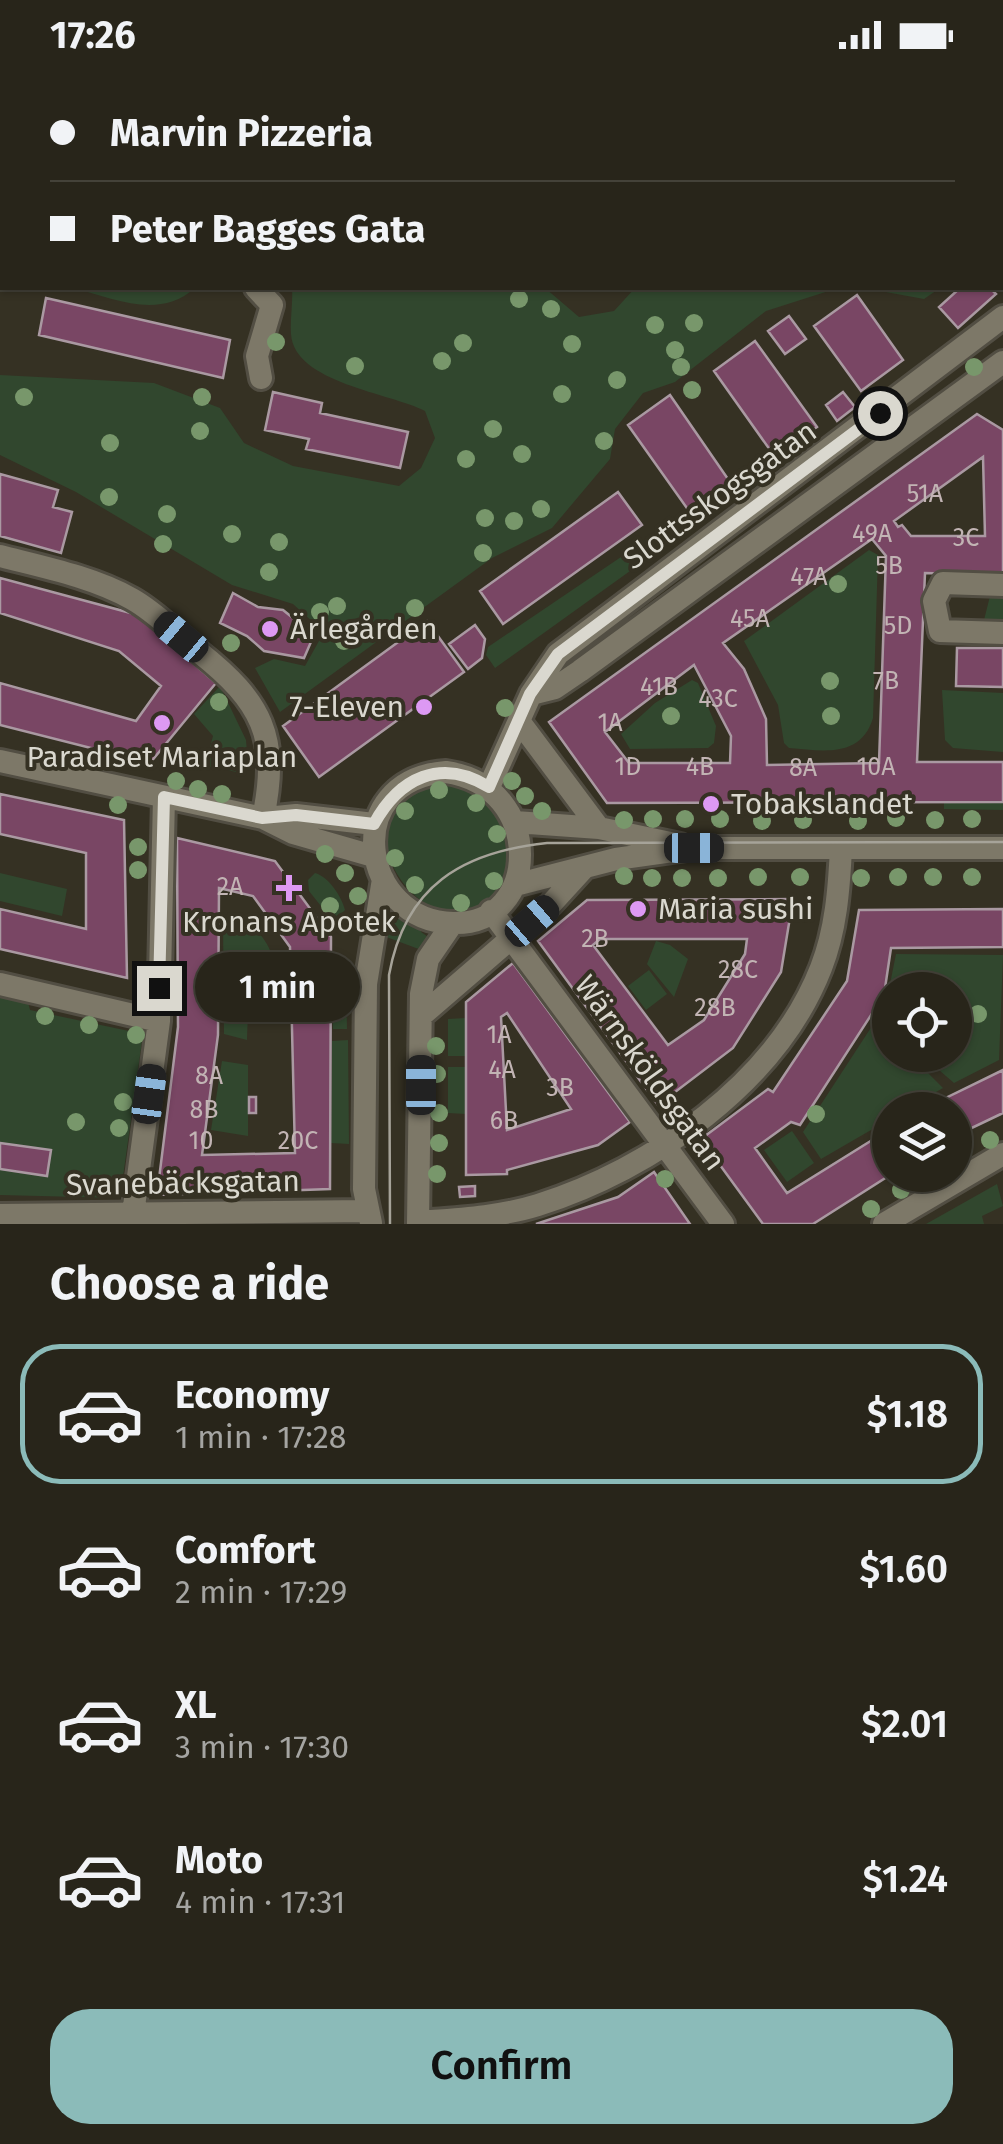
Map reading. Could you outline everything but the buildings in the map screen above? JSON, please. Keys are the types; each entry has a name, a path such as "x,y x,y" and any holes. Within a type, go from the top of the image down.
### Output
{"street":[{"path":"258,290 272,306 256,356 261,378"},
{"name":"Slottsskogsgatan","path":"489,787 530,694 558,654 1002,319"},
{"name":"Slottsskogsgatan","path":"530,694 555,688 580,672 1003,362"},
{"path":"0,556 128,597 234,679 251,701 269,744 269,788 262,818"},
{"path":"1003,585 942,583 934,602 940,631 1003,633"},
{"path":"519,720 599,828"},
{"path":"0,761 262,818 293,833 372,856"},
{"path":"452,924 405,904 382,879 372,856 374,824 398,789 428,774 465,775 489,787 514,822 520,857 514,885 492,910 452,924 428,959 421,1016 418,1223 535,1206 616,1176 756,1072 813,985 832,934 841,848"},
{"path":"133,1214 159,1021 160,820 164,797"},
{"path":"262,818 296,815 374,824"},
{"path":"514,822 599,828 694,848"},
{"path":"514,885 616,859 694,848 1003,848"},
{"path":"421,1016 514,938 583,869"},
{"path":"369,1217 366,984 382,879"},
{"name":"Wärnsköldsgatan","path":"492,910 723,1224"},
{"path":"0,984 159,1021"},
{"path":"886,1223 1003,1154"},
{"name":"Svanebäcksgatan","path":"0,1214 369,1217"}],"green space":[{"path":"81,290 192,290 167,303 121,301"},
{"path":"292,290 547,290 579,317 614,311 633,290 832,290 766,311 675,382 643,393 615,429 610,459 552,528 492,558 280,712 255,668 274,659 305,666 324,632 293,604 232,585 76,492 0,455 0,375 154,383 220,408 244,443 293,466 399,486 421,468 435,438 425,411 326,375 296,351 291,334"},
{"path":"875,290 937,290 924,299"},
{"path":"652,536 662,548 495,668 486,655 488,647"},
{"path":"869,550 878,555 873,718 860,740 850,746 828,750 789,748 784,743 778,705 744,641"},
{"path":"991,592 1003,593 1003,624 983,624"},
{"path":"692,680 698,683 716,726 714,743 708,748 630,749 621,734 655,703"},
{"path":"220,686 246,740 248,764 237,772 205,766 213,736 194,714"},
{"path":"942,690 1003,693 1003,752 953,748 945,740"},
{"path":"450,784 467,790 494,814 508,846 504,880 493,896 467,912 440,910 415,895 396,872 386,844 390,817 410,795"},
{"path":"944,803 1003,803 1003,810 944,809"},
{"path":"791,804 863,804 860,810 791,810"},
{"path":"0,873 67,889 62,916 0,901"},
{"path":"315,873 341,899 345,910 338,917 328,915 309,891 308,880"},
{"path":"401,913 423,926 421,932 431,939 424,951 381,935 387,920 396,923"},
{"path":"223,920 248,921 265,941 274,962 276,980 259,990 251,1004 247,1040 224,1034"},
{"path":"656,941 670,945 688,959 674,997 647,964"},
{"path":"896,954 1003,955 999,1060 954,1083 941,1072 972,1072 972,972 892,972"},
{"path":"649,970 667,994 646,1010 628,986"},
{"path":"331,982 346,982 347,1029 333,1029"},
{"path":"0,995 28,1002 30,1010 143,1034 120,1198 0,1195"},
{"path":"466,1018 466,1056 448,1056 448,1019"},
{"path":"872,1026 872,1072 927,1072 943,1088 936,1092 872,1092 872,1129 821,1159 803,1132"},
{"path":"348,1040 349,1144 331,1143 332,1041"},
{"path":"222,1061 248,1065 248,1136 211,1130"},
{"path":"448,1067 466,1067 466,1114 448,1113"},
{"path":"792,1131 814,1163 787,1182 764,1150"},
{"path":"997,1184 1003,1206 982,1216 984,1224 926,1224"}],"tram line":[{"path":"390,1224 389,975 408,918 424,896 464,865 489,855 547,843 1003,842"}],"place":[{"name":"Ärlegården","path":"270,629"},
{"name":"7-Eleven","path":"424,707"},
{"name":"Paradiset Mariaplan","path":"162,723"},
{"name":"Tobakslandet","path":"711,804"},
{"name":"Kronans Apotek","path":"289,888"},
{"name":"Maria sushi","path":"638,909"}],"route":[{"path":"159,988 160,820 164,797 262,818 296,815 374,824 398,789 428,774 465,775 489,787 530,694 558,654 880,413"}]}
